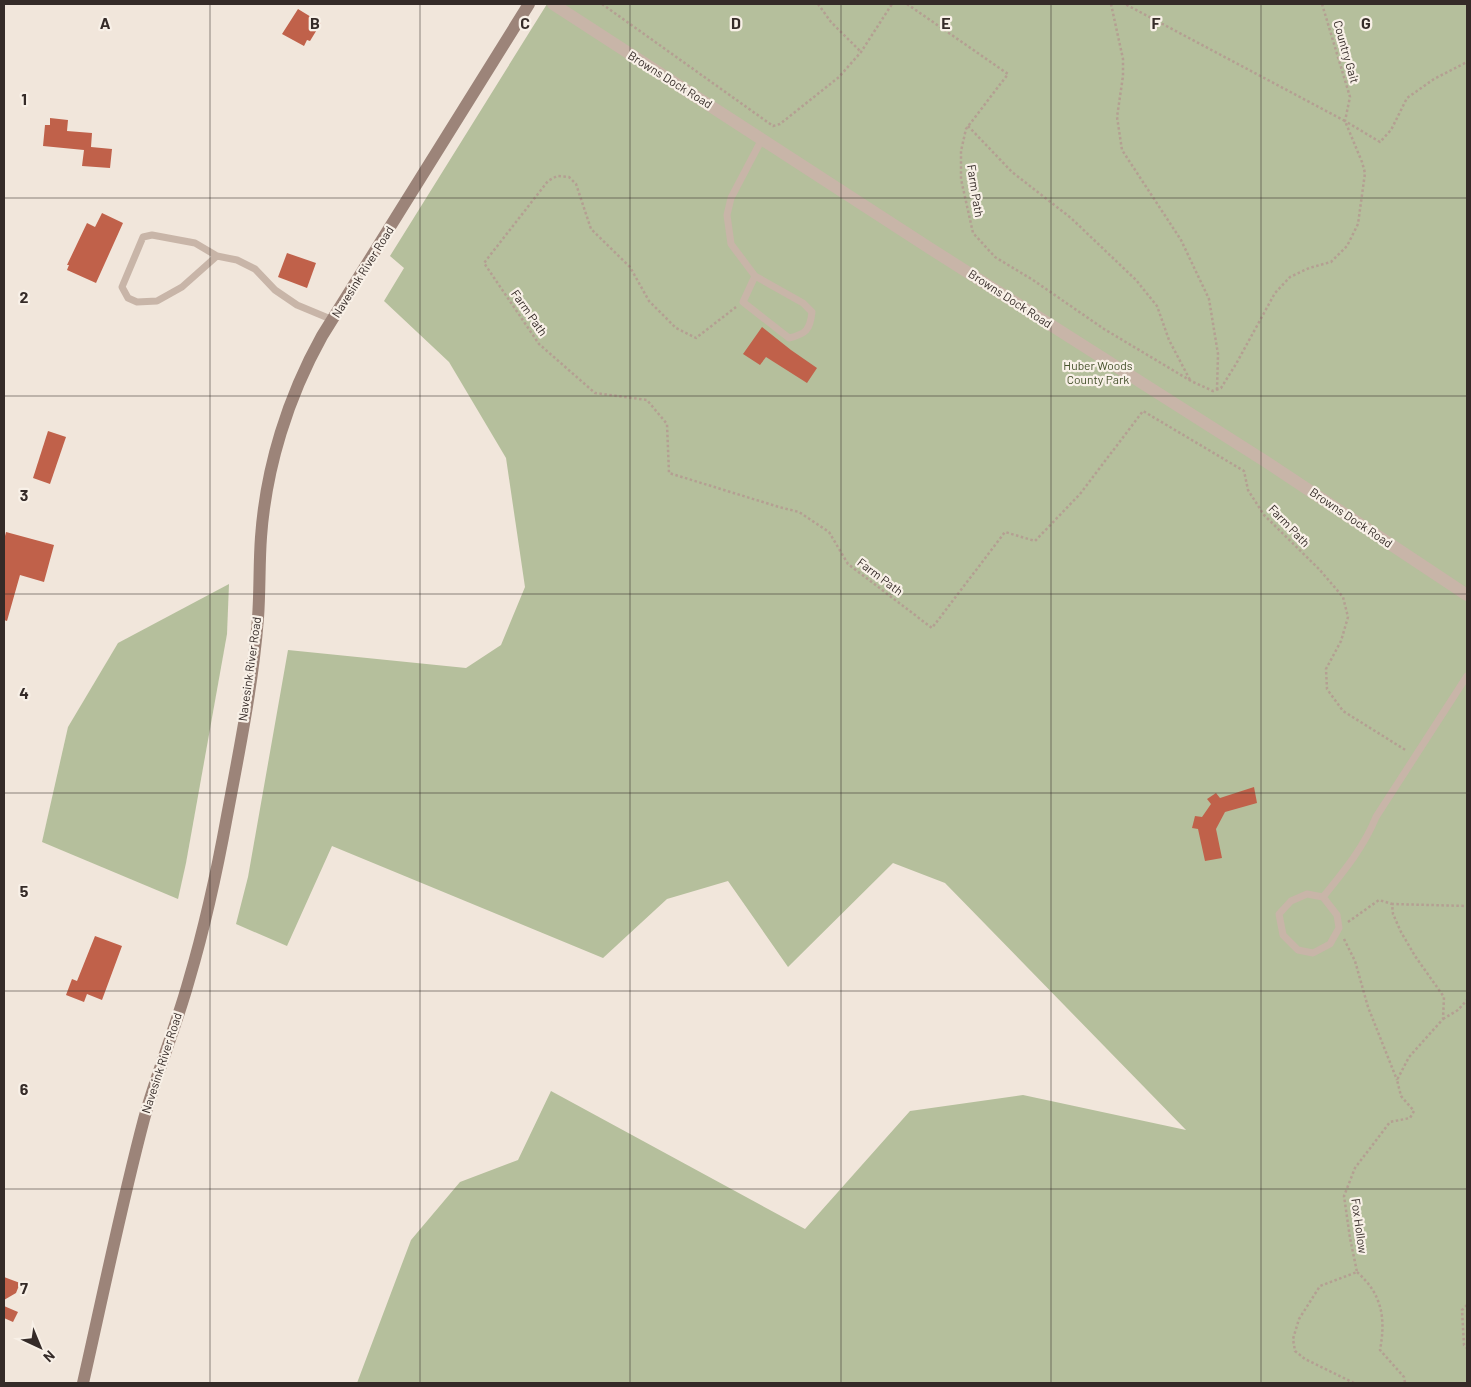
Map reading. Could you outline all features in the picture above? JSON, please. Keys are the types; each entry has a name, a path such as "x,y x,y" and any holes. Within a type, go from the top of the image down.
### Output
{"main road":[{"name":"Navesink River Road","path":"82,1383 144,1120 189,981 227,818 254,652 258,618 261,536 265,499 279,440 298,384 309,360 529,4"}],"street":[{"name":"Browns Dock Road","path":"553,4 1268,463 1467,595"}],"lane":[{"path":"755,276 743,302 789,338 802,335 811,325 812,312 803,302 755,276 731,244 727,216 731,198 762,139"},
{"path":"217,256 182,287 157,301 137,302 128,298 122,287 143,237 152,235 195,243 217,256 237,260 255,269 276,290 297,305 333,320"},
{"path":"1323,897 1359,852 1370,833 1376,817 1467,676"},
{"path":"1307,894 1323,897 1337,916 1339,928 1330,944 1313,953 1298,950 1283,935 1279,914 1291,901 1307,894"}],"path":[{"path":"602,4 773,126 780,124 840,77 861,52 892,4"},
{"path":"818,4 831,22 861,52"},
{"name":"Farm Path","path":"906,4 1008,74 966,129 960,151 961,179 973,233 995,257 1033,280 1104,329 1191,382 1213,391 1217,390"},
{"path":"1110,4 1123,59 1123,76 1117,117 1122,150 1180,240 1209,299 1218,354 1217,390"},
{"path":"1125,4 1345,121 1380,142 1391,130 1407,98 1434,79 1467,62"},
{"name":"Country Gait","path":"1322,4 1350,97 1345,121"},
{"path":"1217,390 1221,388 1236,364 1275,293 1290,277 1330,262 1347,246 1358,224 1365,173 1345,121"},
{"path":"968,126 1012,172 1071,218 1136,280 1157,306 1169,340 1191,382"},
{"name":"Farm Path","path":"743,302 696,338 676,328 648,301 630,267 591,229 576,184 569,177 557,176 548,181 484,263 539,344 595,393 647,400 667,424 669,472 799,512 829,532 848,564 932,628 1005,532 1035,541 1080,494 1143,411 1244,471 1248,490 1264,516 1320,569 1343,597 1348,617 1341,640 1326,669 1328,689 1343,711 1416,756"},
{"path":"1397,1080 1368,1006 1355,961 1339,928 1379,900 1392,904 1467,906"},
{"path":"1392,904 1393,914 1401,932 1444,998 1443,1019"},
{"path":"1397,1080 1409,1057 1443,1019 1458,1010 1467,1000"},
{"name":"Fox Hollow","path":"1354,1383 1305,1359 1295,1351 1293,1339 1299,1319 1320,1286 1357,1272 1344,1196 1355,1168 1390,1122 1410,1118 1414,1111 1402,1096 1397,1080"},
{"path":"1357,1272 1368,1282 1381,1307 1382,1336 1380,1350 1404,1378 1405,1383"},
{"path":"1467,1305 1462,1310 1464,1345 1467,1348"}],"green space":[{"name":"Huber Woods County Park","path":"547,4 1467,4 1467,1383 357,1383 411,1240 460,1182 518,1160 551,1091 805,1229 910,1111 1023,1095 1186,1130 945,883 893,863 788,967 728,881 667,899 603,958 332,846 287,946 236,924 248,877 288,650 466,668 501,645 525,587 506,458 449,362 384,301 404,268 390,256"},
{"path":"229,584 227,634 178,899 42,842 68,727 118,643"}],"building":[{"path":"298,9 321,23 310,41 307,40 304,46 282,34"},
{"path":"50,118 68,120 67,131 92,133 91,147 112,149 110,168 82,166 84,150 43,146 45,125 50,125"},
{"path":"102,213 123,223 96,283 67,270 69,265 67,265 87,223 95,227"},
{"path":"287,253 316,263 307,288 278,277"},
{"path":"762,327 817,368 807,383 766,357 760,365 743,354"},
{"path":"48,431 66,437 50,484 33,478"},
{"path":"6,532 54,545 44,582 20,575 7,621 4,620 4,540"},
{"path":"1254,787 1257,803 1225,812 1216,829 1222,858 1205,861 1198,829 1192,828 1195,816 1202,817 1211,804 1207,799 1216,793 1220,798"},
{"path":"95,936 122,946 102,1000 87,994 84,1002 66,995 72,979 77,981"},
{"path":"4,1277 20,1283 16,1293 4,1300"},
{"path":"4,1306 18,1312 13,1322 4,1318"}]}
